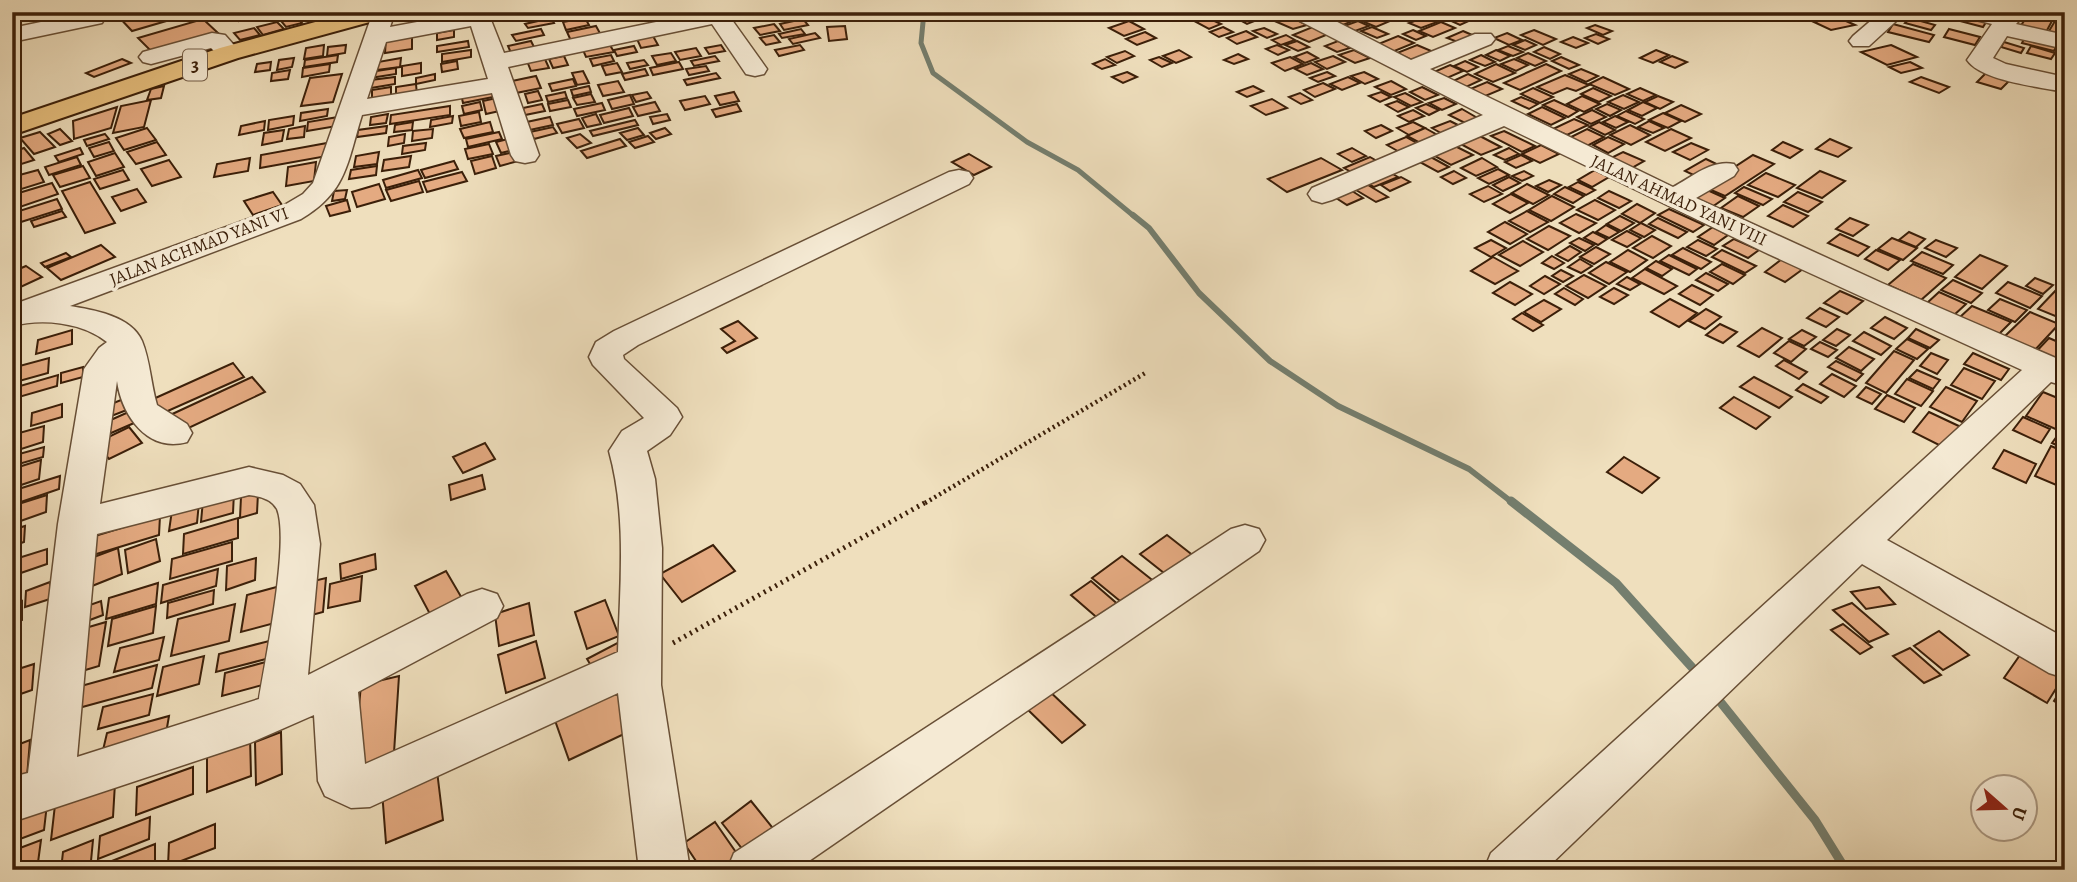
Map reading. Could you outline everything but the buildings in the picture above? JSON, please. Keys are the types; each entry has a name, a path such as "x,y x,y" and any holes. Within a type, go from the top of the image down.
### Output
{"highway":[{"name":"3","path":"12,127 229,53 380,21"}],"street":[{"name":"JALAN AHMAD YANI VIII","path":"1300,12 1502,117 2055,371"},
{"path":"1861,41 1895,12"},
{"path":"1972,12 2008,20 2065,42"},
{"path":"354,108 728,15 755,69"},
{"path":"12,35 94,18"},
{"path":"380,21 479,19 500,73 525,155"},
{"path":"2008,20 1979,60 1981,64 2065,85"},
{"name":"JALAN ACHMAD YANI VI","path":"19,314 305,206 321,193 326,185 354,108 380,21"},
{"path":"1409,69 1483,39"},
{"path":"151,57 212,40 217,40 229,53"},
{"path":"1322,194 1502,117"},
{"path":"1675,198 1724,170"},
{"path":"665,870 638,663 642,548 636,479 628,451 635,438 660,425 664,417 610,365 606,357 608,350 626,338 959,178"},
{"path":"19,314 76,316 105,326 119,335 119,350 139,409 158,426 174,433"},
{"path":"119,350 101,369 78,524 31,795 188,744 279,710 482,606"},
{"path":"1509,870 1858,543 2055,371"},
{"path":"78,524 249,481 266,482 284,492 299,514 300,550 279,710"},
{"path":"751,870 1245,540"},
{"path":"1858,543 2065,660"},
{"path":"335,681 341,780 347,786 355,787 370,785 638,663"}],"path":[{"path":"638,663 977,474 1147,372"}],"waterway":[{"path":"924,12 921,43 933,73 1027,142 1078,170 1135,217"},
{"path":"1133,215 1149,228 1199,293 1270,361 1338,406 1469,469 1513,503"},
{"path":"1511,501 1616,583 1698,674"},
{"path":"1714,694 1815,820 1846,870"}]}
